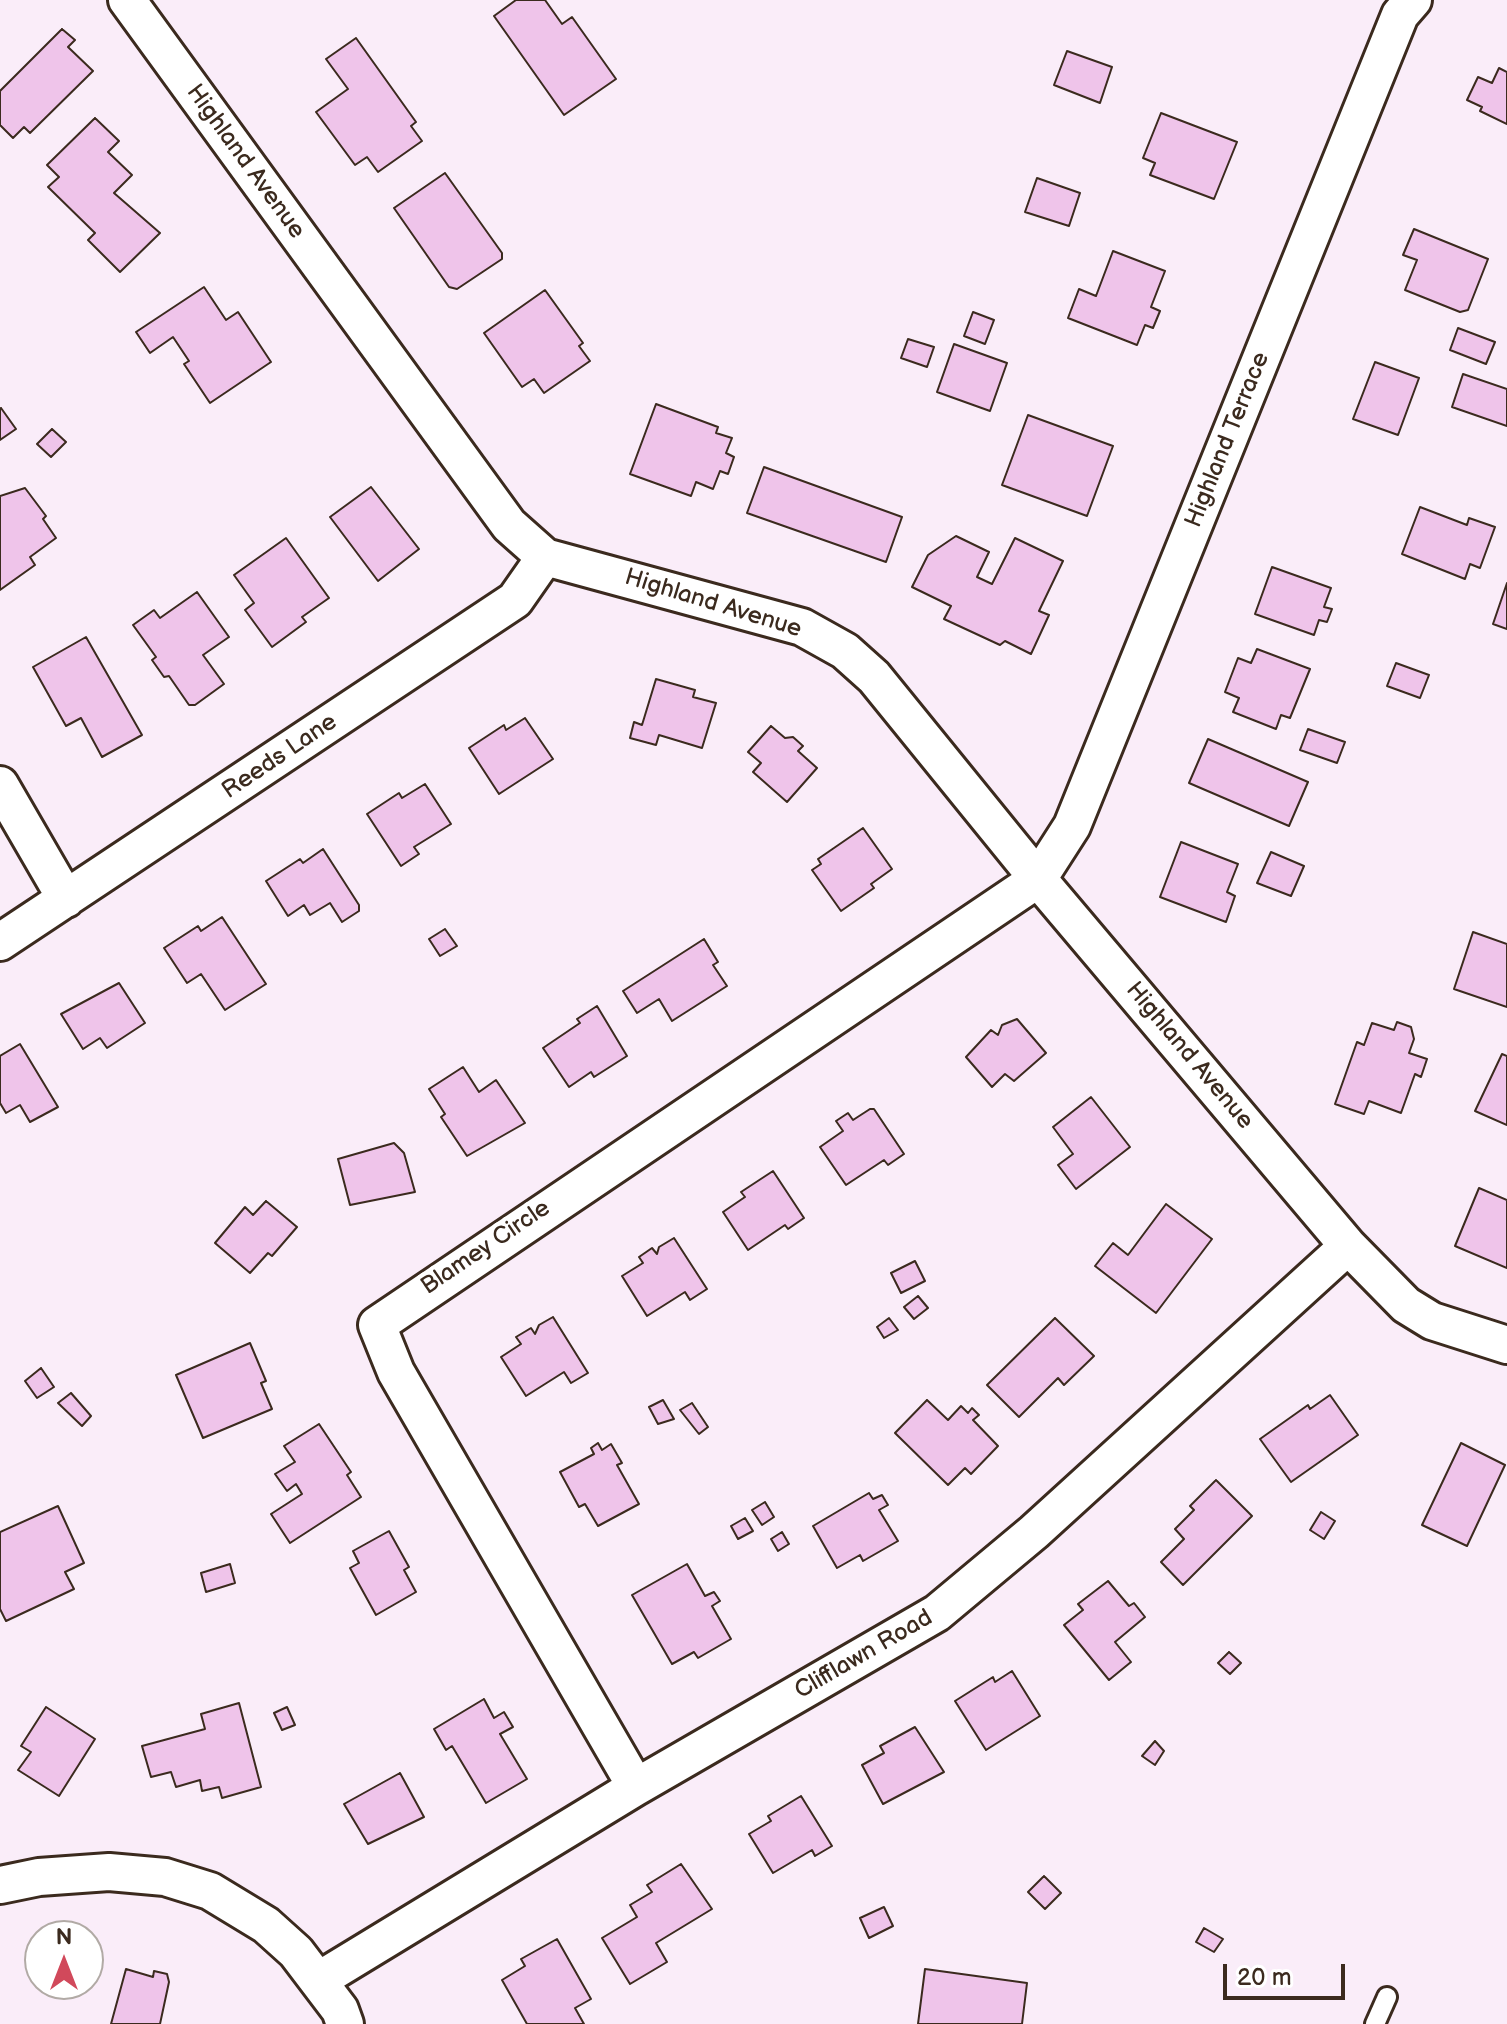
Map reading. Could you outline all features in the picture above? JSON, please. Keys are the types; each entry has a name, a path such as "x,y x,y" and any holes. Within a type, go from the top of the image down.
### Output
{"street":[{"name":"Highland Avenue","path":"127,0 487,499 509,525 545,557 802,627 845,651 874,677 1038,879 1348,1246 1406,1305 1432,1321 1507,1345"},
{"name":"Highland Terrace","path":"1038,879 1072,826 1400,15 1413,0"},
{"name":"Reeds Lane","path":"0,942 515,600 545,557"},
{"path":"0,785 66,899"},
{"name":"Blamey Circle","path":"636,1787 396,1372 377,1325 1038,879"},
{"name":"Clifflawn Road","path":"319,1980 636,1787 937,1613 1034,1532 1348,1246"},
{"path":"0,1885 39,1877 109,1872 138,1873 189,1883 223,1898 266,1925 296,1952 319,1980 345,2024"}],"lane":[{"path":"1375,2024 1387,1997"}],"building":[{"path":"516,0 545,0 562,24 572,17 616,79 564,115 494,16"},
{"path":"62,29 75,40 68,47 93,71 30,133 24,127 13,138 0,125 0,91"},
{"path":"356,38 416,122 411,126 422,141 378,172 367,157 355,165 316,112 348,89 326,59"},
{"path":"1067,51 1112,67 1100,103 1054,85"},
{"path":"1499,68 1507,72 1507,124 1480,111 1482,107 1467,100 1478,77 1492,83"},
{"path":"1161,113 1237,142 1214,199 1150,175 1155,163 1143,158"},
{"path":"95,118 119,141 108,152 132,175 114,193 160,233 120,272 88,240 95,233 48,187 59,177 47,165"},
{"path":"445,173 502,253 502,259 457,289 449,287 394,208"},
{"path":"1037,178 1080,193 1069,226 1025,212"},
{"path":"1414,229 1488,259 1468,310 1460,312 1405,290 1417,260 1403,255"},
{"path":"1113,251 1165,271 1151,307 1160,311 1153,328 1145,325 1137,345 1068,318 1079,289 1096,296"},
{"path":"204,287 226,320 238,312 271,362 210,403 184,364 189,361 173,337 150,353 136,332"},
{"path":"545,290 583,343 579,346 590,361 544,393 534,379 522,387 484,333"},
{"path":"973,312 994,320 985,344 964,336"},
{"path":"1458,328 1495,342 1486,364 1450,350"},
{"path":"908,339 934,347 927,367 901,358"},
{"path":"954,344 1007,363 990,411 937,392"},
{"path":"1375,362 1419,378 1398,435 1353,419"},
{"path":"1463,374 1507,389 1507,426 1452,407"},
{"path":"656,404 718,427 716,433 732,438 726,453 734,457 728,474 720,471 713,489 696,482 691,496 630,474"},
{"path":"0,409 16,429 0,440"},
{"path":"1028,415 1113,446 1087,516 1002,485"},
{"path":"52,429 66,442 51,457 37,444"},
{"path":"764,467 902,517 886,562 747,513"},
{"path":"371,487 419,549 378,581 330,517"},
{"path":"25,488 46,516 43,519 56,538 30,557 35,565 0,590 0,496"},
{"path":"1420,507 1467,525 1469,518 1495,527 1480,568 1470,564 1465,579 1402,554"},
{"path":"956,536 989,552 977,577 992,584 1015,538 1063,561 1039,611 1049,615 1031,654 1005,641 1000,645 944,619 951,606 912,587 928,555"},
{"path":"286,538 329,598 302,617 306,622 272,647 245,610 254,603 234,575"},
{"path":"1272,567 1331,588 1324,607 1332,609 1327,622 1319,620 1314,635 1255,614"},
{"path":"1507,583 1507,629 1493,624"},
{"path":"197,592 229,637 203,655 224,684 195,705 189,705 169,676 164,677 152,660 156,657 133,625 154,610 160,618"},
{"path":"86,637 142,735 102,757 81,718 66,726 33,667"},
{"path":"1257,649 1310,669 1290,718 1281,715 1276,729 1233,712 1239,698 1225,692 1238,658 1251,663"},
{"path":"1396,663 1429,675 1420,698 1387,686"},
{"path":"656,679 695,690 693,697 716,703 702,748 659,735 656,745 630,738 634,722 642,725"},
{"path":"525,718 553,759 499,794 469,748 504,725 506,730"},
{"path":"771,726 785,738 793,737 803,746 798,751 817,768 787,802 753,772 761,763 748,752"},
{"path":"1308,729 1345,742 1337,763 1300,750"},
{"path":"1208,739 1308,782 1289,826 1189,783"},
{"path":"425,784 451,824 414,847 419,854 401,866 367,814 399,793 402,798"},
{"path":"863,828 892,869 871,884 874,888 841,911 812,870 821,864 818,859"},
{"path":"1181,842 1238,864 1227,892 1235,896 1226,922 1160,897"},
{"path":"323,849 359,905 359,911 342,922 330,903 310,915 304,905 288,916 266,881 300,859 303,863"},
{"path":"1271,852 1304,866 1291,896 1257,883"},
{"path":"222,917 266,984 225,1010 201,974 187,983 164,948 198,926 201,931"},
{"path":"445,929 457,946 440,956 429,939"},
{"path":"1473,932 1507,944 1507,1007 1454,989"},
{"path":"704,939 718,962 713,965 727,986 672,1021 659,999 637,1013 623,991"},
{"path":"119,983 145,1023 107,1048 100,1038 83,1049 61,1014"},
{"path":"597,1006 627,1056 594,1077 591,1072 569,1087 543,1048 580,1023 577,1019"},
{"path":"1017,1019 1046,1053 1014,1081 1005,1074 992,1087 966,1057 991,1030 998,1035 1002,1025"},
{"path":"1397,1022 1411,1027 1414,1039 1409,1053 1427,1059 1421,1077 1415,1074 1401,1113 1369,1101 1364,1114 1335,1104 1357,1042 1364,1045 1372,1023 1394,1030"},
{"path":"20,1044 58,1107 30,1122 20,1105 6,1113 0,1103 0,1056"},
{"path":"1502,1054 1507,1056 1507,1125 1475,1111"},
{"path":"463,1067 479,1092 496,1080 525,1123 467,1156 441,1117 445,1114 429,1089"},
{"path":"1091,1097 1130,1147 1076,1189 1058,1165 1073,1154 1053,1127"},
{"path":"874,1109 904,1154 888,1165 884,1160 846,1185 820,1147 843,1131 836,1121 848,1113 853,1120"},
{"path":"394,1143 404,1153 415,1192 350,1205 338,1159"},
{"path":"773,1171 804,1218 788,1229 785,1225 748,1250 723,1212 745,1197 741,1192"},
{"path":"1479,1188 1507,1200 1507,1268 1455,1246"},
{"path":"266,1201 297,1227 272,1256 268,1253 250,1273 215,1243 245,1207 253,1215"},
{"path":"1166,1204 1212,1239 1156,1313 1095,1266 1113,1243 1128,1255"},
{"path":"674,1238 707,1289 690,1300 685,1292 647,1316 622,1276 643,1263 639,1257 652,1248 657,1254 659,1247"},
{"path":"915,1261 925,1281 901,1293 891,1273"},
{"path":"918,1296 928,1308 914,1319 904,1307"},
{"path":"553,1317 588,1373 571,1383 564,1372 526,1396 501,1357 521,1344 516,1337 531,1328 535,1334 539,1325"},
{"path":"889,1318 898,1330 884,1338 877,1327"},
{"path":"1055,1318 1094,1356 1064,1385 1058,1378 1019,1417 987,1385"},
{"path":"250,1343 266,1381 261,1383 272,1409 203,1438 176,1375"},
{"path":"41,1368 54,1387 37,1398 25,1381"},
{"path":"71,1393 91,1416 82,1426 58,1403"},
{"path":"1330,1395 1358,1435 1291,1482 1260,1439 1308,1405 1310,1409"},
{"path":"663,1400 674,1419 658,1424 649,1407"},
{"path":"927,1400 948,1420 961,1406 968,1413 972,1408 979,1415 973,1420 998,1446 971,1474 965,1468 948,1485 895,1433"},
{"path":"692,1403 708,1427 699,1434 680,1410"},
{"path":"319,1424 351,1472 347,1475 361,1497 290,1543 271,1514 302,1494 296,1484 287,1491 275,1474 295,1462 284,1446"},
{"path":"598,1443 602,1450 611,1444 622,1463 617,1465 639,1504 598,1526 585,1504 579,1507 560,1472 594,1454 591,1448"},
{"path":"1461,1443 1505,1465 1467,1546 1422,1525"},
{"path":"1216,1480 1252,1516 1183,1585 1161,1562 1184,1539 1175,1529 1194,1510 1190,1506"},
{"path":"869,1493 873,1499 882,1495 888,1505 879,1510 898,1541 863,1561 860,1555 837,1568 813,1526"},
{"path":"765,1502 774,1517 762,1525 752,1510"},
{"path":"58,1506 84,1563 65,1572 74,1589 6,1621 0,1609 0,1532"},
{"path":"1321,1512 1335,1521 1324,1539 1310,1530"},
{"path":"745,1518 753,1531 738,1539 731,1526"},
{"path":"389,1531 409,1567 404,1570 416,1592 376,1615 350,1568 359,1563 353,1551"},
{"path":"782,1532 789,1544 778,1551 771,1539"},
{"path":"230,1564 235,1583 206,1592 201,1573"},
{"path":"687,1564 705,1596 714,1592 720,1601 712,1606 731,1639 698,1658 694,1652 672,1664 632,1595"},
{"path":"1108,1581 1129,1606 1134,1603 1145,1617 1115,1642 1131,1662 1109,1680 1064,1625 1083,1610 1078,1604"},
{"path":"1229,1652 1241,1663 1230,1674 1218,1663"},
{"path":"1012,1671 1040,1716 986,1750 955,1701 993,1677 995,1682"},
{"path":"484,1699 494,1718 504,1712 513,1727 500,1734 527,1779 486,1803 452,1746 446,1750 434,1729"},
{"path":"239,1703 261,1787 222,1798 219,1787 202,1791 200,1780 176,1787 171,1772 151,1777 142,1746 205,1729 201,1714"},
{"path":"46,1707 95,1739 59,1796 18,1770 31,1752 21,1746"},
{"path":"287,1707 295,1725 282,1730 274,1713"},
{"path":"915,1727 944,1772 883,1804 862,1765 884,1753 880,1746"},
{"path":"1155,1741 1164,1751 1155,1765 1142,1756"},
{"path":"400,1773 424,1817 368,1844 344,1804"},
{"path":"801,1796 832,1846 815,1856 812,1850 773,1873 749,1834 771,1821 768,1816"},
{"path":"681,1864 712,1909 656,1943 667,1962 630,1984 602,1938 637,1917 630,1905 652,1892 647,1885"},
{"path":"1044,1876 1061,1893 1045,1909 1028,1892"},
{"path":"884,1907 893,1926 869,1938 860,1918"},
{"path":"1204,1928 1223,1939 1214,1952 1196,1942"},
{"path":"557,1939 591,1999 575,2008 584,2024 527,2024 502,1980 525,1966 521,1959"},
{"path":"126,1969 153,1977 154,1971 167,1974 169,1982 160,2024 111,2024"},
{"path":"925,1969 1027,1983 1022,2024 918,2024"}]}
